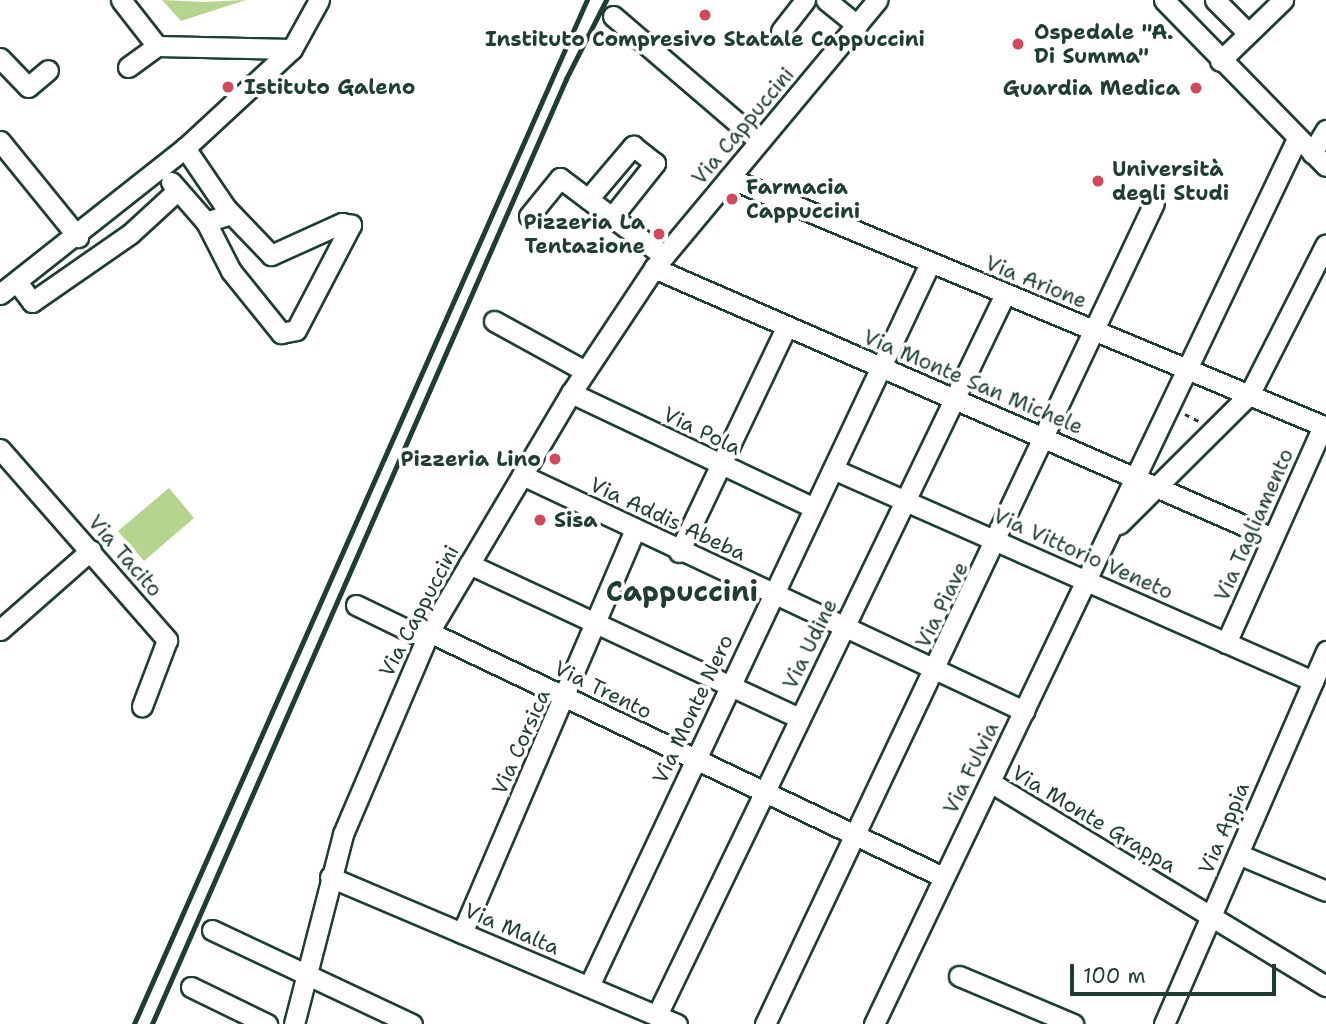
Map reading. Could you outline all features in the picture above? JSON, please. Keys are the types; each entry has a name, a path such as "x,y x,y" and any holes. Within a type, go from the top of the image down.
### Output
{"street":[{"path":"121,0 157,46"},
{"path":"0,294 161,171 292,49 319,0"},
{"name":"Via Cappuccini","path":"780,31 805,0"},
{"path":"826,0 857,25"},
{"name":"Via Cappuccini","path":"295,1024 330,877 385,725 429,632 571,393 659,262 877,0"},
{"path":"1164,0 1311,153"},
{"path":"1216,0 1248,33"},
{"path":"1220,61 1283,0"},
{"path":"613,16 759,141"},
{"path":"128,67 157,46 292,49"},
{"path":"0,58 28,87 48,70"},
{"name":"Via Fulvia","path":"874,1024 1188,369 1326,130"},
{"path":"0,141 78,237"},
{"path":"588,199 633,146 655,163 612,217"},
{"path":"161,171 206,222 231,271 281,334 296,330 351,225 342,223 271,255 226,208 185,148"},
{"path":"529,216 559,178 612,217 659,262"},
{"name":"Via Arione","path":"729,178 1324,427"},
{"path":"16,282 32,302 130,234 178,190"},
{"name":"Via Piave","path":"765,1024 854,835 999,541 1154,202"},
{"path":"206,222 224,216 226,208"},
{"path":"1250,395 1326,244"},
{"name":"Via Monte San Michele","path":"659,262 787,327 1137,475 1273,538"},
{"name":"Via Monte Nero","path":"589,986 930,263"},
{"name":"Via Udine","path":"657,1015 1004,294"},
{"path":"494,321 585,372"},
{"path":"678,552 787,327"},
{"name":"Via Pola","path":"571,393 814,508"},
{"name":"Via Fulvia","path":"1110,532 1250,395"},
{"name":"Via Tagliamento","path":"1226,643 1324,427"},
{"name":"Via Tacito","path":"0,449 92,550 167,640 142,706"},
{"name":"Via Vittorio Veneto","path":"833,469 1313,681"},
{"name":"Via Addis Abeba","path":"522,475 678,552 845,625 1024,711"},
{"name":"Via Corsica","path":"462,933 635,530"},
{"path":"0,630 92,550"},
{"path":"470,564 799,718"},
{"name":"Via Trento","path":"356,606 414,633 429,632 943,877"},
{"name":"Via Appia","path":"1165,1023 1326,651"},
{"name":"Via Monte Grappa","path":"990,782 1326,986"},
{"path":"1238,854 1326,891"},
{"name":"Via Malta","path":"330,877 677,1024"},
{"path":"212,930 412,1024"},
{"path":"959,976 1073,1024"},
{"path":"191,988 267,1024"}],"path":[{"path":"1170,406 1214,428"}],"green space":[{"path":"162,0 203,2 246,0 181,21"},
{"path":"169,488 194,518 144,561 118,531"}],"railway":[{"path":"134,1024 587,0"},
{"path":"152,1024 566,79 606,0"}],"place":[{"name":"Instituto Compresivo Statale Cappuccini","path":"705,15"},
{"name":"Ospedale \"A. Di Summa\"","path":"1018,44"},
{"name":"Istituto Galeno","path":"228,87"},
{"name":"Guardia Medica","path":"1196,88"},
{"name":"Università degli Studi","path":"1098,181"},
{"name":"Farmacia Cappuccini","path":"732,199"},
{"name":"Pizzeria La Tentazione","path":"659,234"},
{"name":"Pizzeria Lino","path":"555,459"},
{"name":"Sisa","path":"540,520"}],"district":[{"name":"Cappuccini","path":"682,591"}]}
